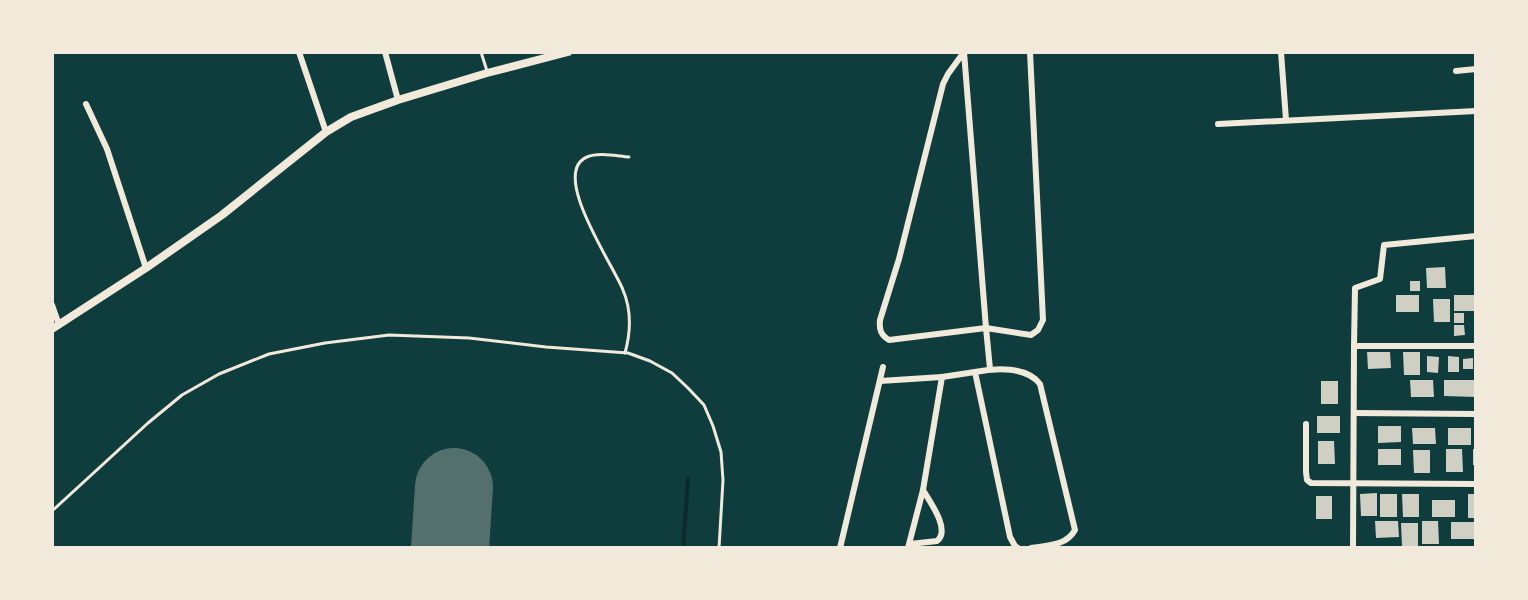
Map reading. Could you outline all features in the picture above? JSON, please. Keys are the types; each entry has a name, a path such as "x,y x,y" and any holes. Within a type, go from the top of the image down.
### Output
{"street":[{"path":"299,52 326,132"},
{"path":"385,52 398,100"},
{"path":"52,305 56,327 222,215 326,132 351,117 398,100 545,55 568,52"},
{"path":"964,52 990,369"},
{"path":"964,52 943,84 899,259 879,327 881,333 889,340 986,328 1032,335 1038,330 1043,320 1030,52"},
{"path":"1281,52 1286,120"},
{"path":"1456,71 1476,69"},
{"path":"86,104 107,149 146,268"},
{"path":"1218,124 1476,111"},
{"path":"1353,548 1355,288 1380,279 1384,245 1476,236"},
{"path":"1354,346 1476,346"},
{"path":"840,548 883,367"},
{"path":"880,381 942,377 990,369 1013,370 1030,375 1040,384 1075,530 1068,540 1062,543 1031,548"},
{"path":"975,372 1010,537 1018,548"},
{"path":"923,490 939,518 941,539 909,546 923,490 942,377"},
{"path":"1354,414 1476,414"},
{"path":"1305,424 1306,472 1307,480 1311,483 1476,484"}],"lane":[{"path":"481,52 488,73"},
{"path":"625,353 630,328 628,304 623,289 584,212 574,176 578,163 588,157 600,155 628,157"},
{"path":"52,511 182,395 219,374 269,354 325,343 388,335 469,338 625,353 672,373 704,405 721,452 723,480 719,548"}],"building":[{"path":"1445,267 1446,288 1427,288 1426,268"},
{"path":"1410,281 1420,281 1420,291 1410,291"},
{"path":"1396,295 1419,295 1419,312 1396,312"},
{"path":"1454,295 1476,295 1476,311 1454,311"},
{"path":"1433,299 1450,299 1450,322 1434,322"},
{"path":"1454,313 1464,313 1464,323 1454,323"},
{"path":"1454,325 1464,325 1465,335 1454,336"},
{"path":"1367,352 1390,352 1391,368 1368,369"},
{"path":"1403,352 1420,352 1420,375 1404,375"},
{"path":"1427,356 1439,357 1438,373 1427,372"},
{"path":"1448,356 1459,357 1459,372 1448,372"},
{"path":"1473,358 1473,369 1463,369 1463,359"},
{"path":"1410,380 1433,380 1434,397 1411,397"},
{"path":"1444,380 1476,380 1476,397 1444,396"},
{"path":"1321,381 1338,381 1338,404 1321,404"},
{"path":"1317,416 1340,416 1340,433 1317,433"},
{"path":"1378,426 1401,426 1401,442 1378,443"},
{"path":"1412,428 1435,428 1436,444 1413,444"},
{"path":"1448,428 1471,428 1471,445 1448,445"},
{"path":"1318,441 1334,441 1335,464 1318,464"},
{"path":"1378,449 1401,449 1401,465 1378,465"},
{"path":"1446,449 1462,449 1463,472 1446,472"},
{"path":"1473,449 1476,449 1476,465 1473,465"},
{"path":"1413,450 1430,450 1430,473 1414,473"},
{"path":"1377,493 1377,516 1361,516 1360,494"},
{"path":"1380,494 1397,494 1397,517 1380,517"},
{"path":"1402,494 1419,494 1419,517 1403,517"},
{"path":"1468,494 1476,494 1476,518 1468,518"},
{"path":"1316,496 1332,496 1332,519 1316,519"},
{"path":"1432,500 1455,500 1455,517 1432,517"},
{"path":"1375,521 1398,521 1399,537 1376,538"},
{"path":"1422,521 1438,521 1439,544 1422,544"},
{"path":"1451,522 1474,522 1474,539 1451,539"},
{"path":"1401,523 1418,523 1418,546 1402,546"}],"waterway":[{"path":"683,548 688,479"}],"runway":[{"path":"450,548 454,487"}]}
